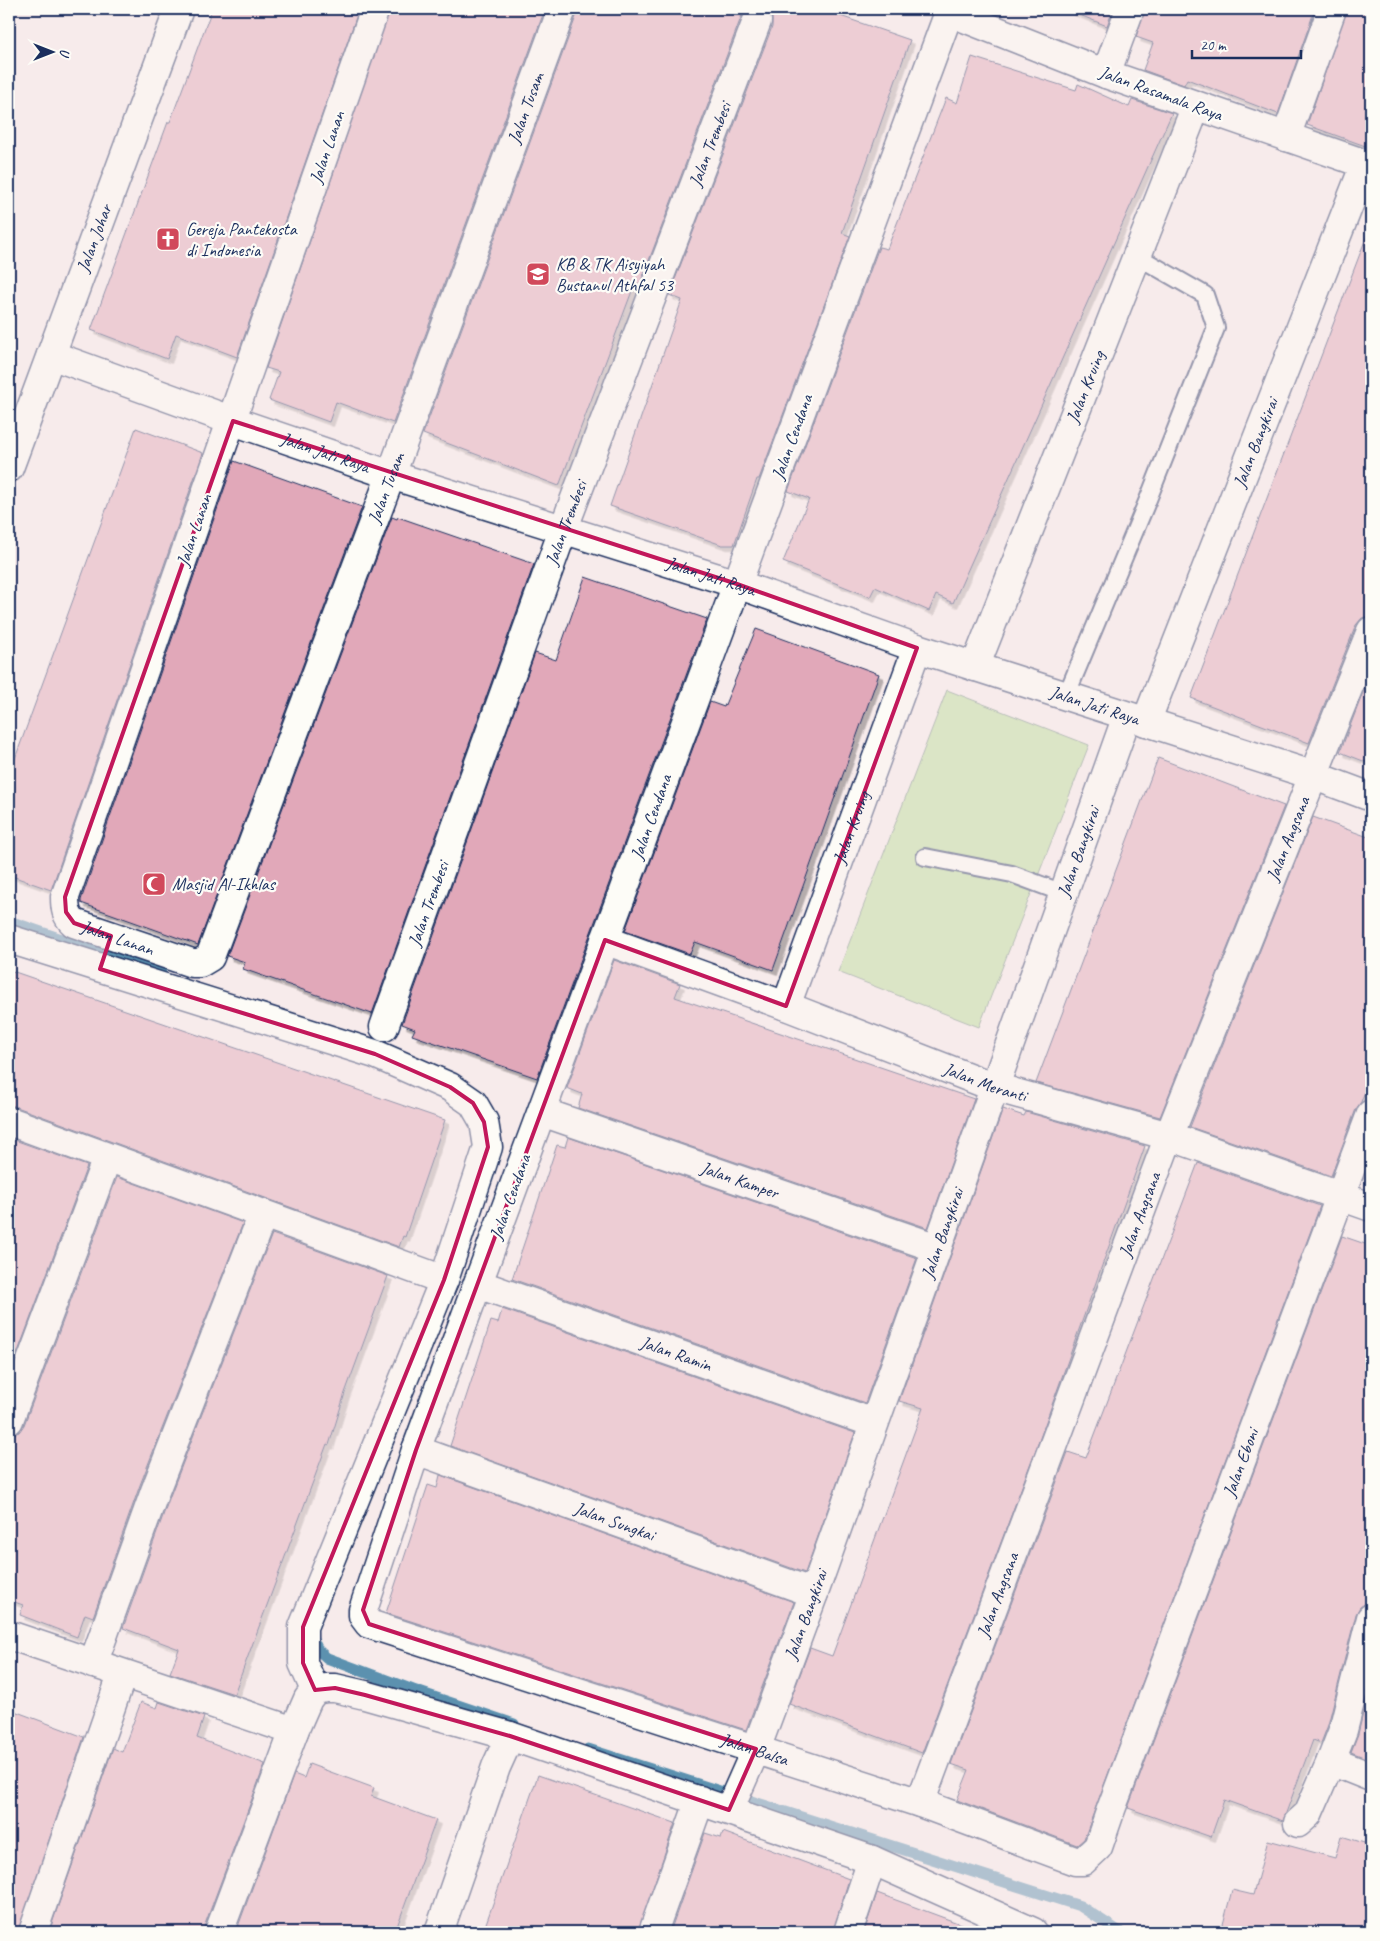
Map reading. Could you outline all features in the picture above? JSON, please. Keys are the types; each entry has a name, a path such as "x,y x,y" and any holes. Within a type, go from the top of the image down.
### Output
{"street":[{"name":"Jalan Johar","path":"9,468 179,9"},
{"name":"Jalan Lanan","path":"200,963 106,952 69,919 66,912 65,897 233,421 375,9"},
{"name":"Jalan Tusam","path":"200,963 210,957 392,474 562,9"},
{"path":"1106,74 1130,9"},
{"path":"1286,137 1332,9"},
{"name":"Jalan Rasamala Raya","path":"952,14 1106,74 1368,165"},
{"name":"Jalan Cendana","path":"369,1624 363,1616 363,1610 416,1450 948,15 952,14"},
{"name":"Jalan Trembesi","path":"384,1027 564,530 757,21"},
{"name":"Jalan Kruing","path":"975,667 1196,106"},
{"name":"Jalan Bangkirai","path":"731,1805 753,1755 814,1593 1063,892 1368,165"},
{"name":"Jalan Jati Raya","path":"51,355 233,421 564,530 737,584 917,648 1312,775 1371,797"},
{"name":"Jalan Angsana","path":"920,1803 1169,1136 1371,631"},
{"name":"Jalan Kruing","path":"786,1006 917,648"},
{"path":"9,939 106,952 375,1054 450,1087 473,1103 484,1122 488,1147 444,1280 303,1627 303,1663 315,1690"},
{"name":"Jalan Meranti","path":"606,940 786,1006 994,1086 1169,1136 1371,1207"},
{"name":"Jalan Kamper","path":"542,1112 937,1248"},
{"name":"Jalan Eboni","path":"1110,1812 1371,1114"},
{"path":"9,1121 444,1280"},
{"path":"9,1420 107,1158"},
{"path":"93,1664 155,1491 263,1214"},
{"name":"Jalan Ramin","path":"478,1284 874,1423"},
{"name":"Jalan Sungkai","path":"416,1450 814,1593"},
{"path":"1298,1822 1308,1814 1343,1730 1371,1618"},
{"name":"Jalan Balsa","path":"369,1624 753,1755 920,1803 1075,1862 1083,1862 1098,1847 1110,1812"},
{"path":"9,1635 122,1675 294,1731"},
{"path":"34,1932 122,1675"},
{"path":"220,1932 308,1698 315,1690 326,1688 335,1688 365,1695 510,1736 700,1800 731,1805 872,1860 1033,1932"},
{"path":"439,1932 496,1767 510,1736"},
{"path":"1331,1761 1371,1776"},
{"path":"653,1932 700,1800"},
{"path":"848,1932 872,1860"}],"lane":[{"path":"1066,696 1149,497 1216,328 1205,295 1136,256"},
{"path":"925,857 1012,874 1063,892"}],"highlighted area":[{"path":"233,421 737,584 917,648 786,1006 605,940 416,1450 363,1610 369,1624 756,1749 729,1810 510,1736 365,1695 335,1688 315,1690 303,1663 303,1627 444,1280 488,1147 484,1122 473,1103 450,1087 375,1054 100,969 111,936 74,923 66,912 65,897"}],"green space":[{"path":"947,690 1089,745 979,1027 838,972"}],"building":[{"path":"212,9 359,9 237,357 176,334 167,359 91,330"},
{"path":"390,9 545,9 393,423 336,402 329,422 269,400 279,372 266,368"},
{"path":"577,9 747,9 742,15 640,284 636,283 632,291 559,486 423,434 577,14"},
{"path":"766,9 820,9 910,40 842,233 850,236 759,479 757,479 734,545 722,545 610,506 682,300 669,295 772,27 772,18"},
{"path":"1070,9 1113,9 1107,26 1070,11"},
{"path":"1145,9 1315,9 1278,114 1187,79 1184,85 1143,70 1153,43 1136,37"},
{"path":"1347,9 1371,9 1371,148 1307,125"},
{"path":"972,57 1076,90 1078,84 1129,107 1132,100 1172,113 953,603 936,595 929,611 875,587 870,597 783,562 809,499 788,491 879,247 887,249 946,98 957,103"},
{"path":"1369,230 1371,231 1371,616 1362,618 1356,625 1309,743 1191,698"},
{"path":"136,428 203,453 51,890 9,875 9,775"},
{"path":"234,461 362,507 198,945 81,903 81,900"},
{"path":"392,517 397,519 398,517 534,564 372,1014 243,969 245,962 227,956"},
{"path":"585,577 707,619 537,1078 412,1035 415,1029 402,1024 535,653 556,660"},
{"path":"756,629 879,674 773,970 695,942 690,954 625,931 710,702 724,707"},
{"path":"1371,672 1371,764 1340,752"},
{"path":"1158,758 1284,806 1160,1117 1036,1083"},
{"path":"1313,817 1371,838 1371,1075 1331,1176 1190,1127"},
{"path":"614,960 680,984 675,997 974,1099 928,1228 578,1108 582,1094 567,1088"},
{"path":"9,970 445,1120 405,1237 403,1236 399,1247 14,1106 9,1106"},
{"path":"1003,1109 1024,1116 1026,1112 1145,1146 1039,1441 922,1753 789,1704 810,1648 832,1656 923,1408 899,1401"},
{"path":"568,1137 917,1258 865,1403 512,1279 557,1145 565,1147"},
{"path":"9,1138 87,1166 9,1376"},
{"path":"1198,1163 1320,1206 1084,1839 1077,1845 957,1800 969,1770 951,1764 1068,1452 1086,1458"},
{"path":"117,1177 243,1223 140,1485 93,1617 85,1614 77,1637 20,1615 23,1605 9,1600 9,1435 19,1432 24,1425"},
{"path":"272,1234 388,1276 345,1393 329,1445 327,1444 234,1694 170,1673 179,1649 123,1628 170,1496"},
{"path":"1342,1236 1371,1246 1371,1603 1366,1603 1360,1607 1356,1614 1328,1725 1321,1743 1313,1740 1283,1821 1224,1800 1211,1837 1128,1808"},
{"path":"502,1309 855,1433 805,1573 450,1446 491,1321 498,1323"},
{"path":"440,1475 794,1602 746,1730 386,1613 428,1485 437,1488"},
{"path":"1371,1681 1371,1760 1351,1752 1358,1734"},
{"path":"141,1702 157,1708 159,1702 204,1717 197,1738 265,1764 204,1927 204,1932 49,1932 113,1748 122,1752"},
{"path":"9,1709 84,1737 18,1932 9,1932"},
{"path":"309,1764 374,1788 371,1796 436,1820 395,1932 236,1932 294,1774 304,1778"},
{"path":"538,1775 675,1823 638,1932 483,1932"},
{"path":"723,1832 849,1879 833,1932 670,1932 705,1833 721,1838"},
{"path":"1341,1836 1371,1845 1371,1932 1221,1932 1232,1890 1253,1895 1268,1840 1335,1858"},
{"path":"877,1893 974,1929 974,1932 864,1932"}],"waterway":[{"path":"9,921 161,973"},
{"path":"311,1635 318,1650 327,1658 413,1690 514,1724"},
{"path":"588,1749 1080,1906 1120,1932"}],"place":[{"name":"Gereja Pantekosta di Indonesia","path":"168,239"},
{"name":"KB & TK Aisyiyah Bustanul Athfal 53","path":"538,274"},
{"name":"Masjid Al-Ikhlas","path":"154,884"}]}
